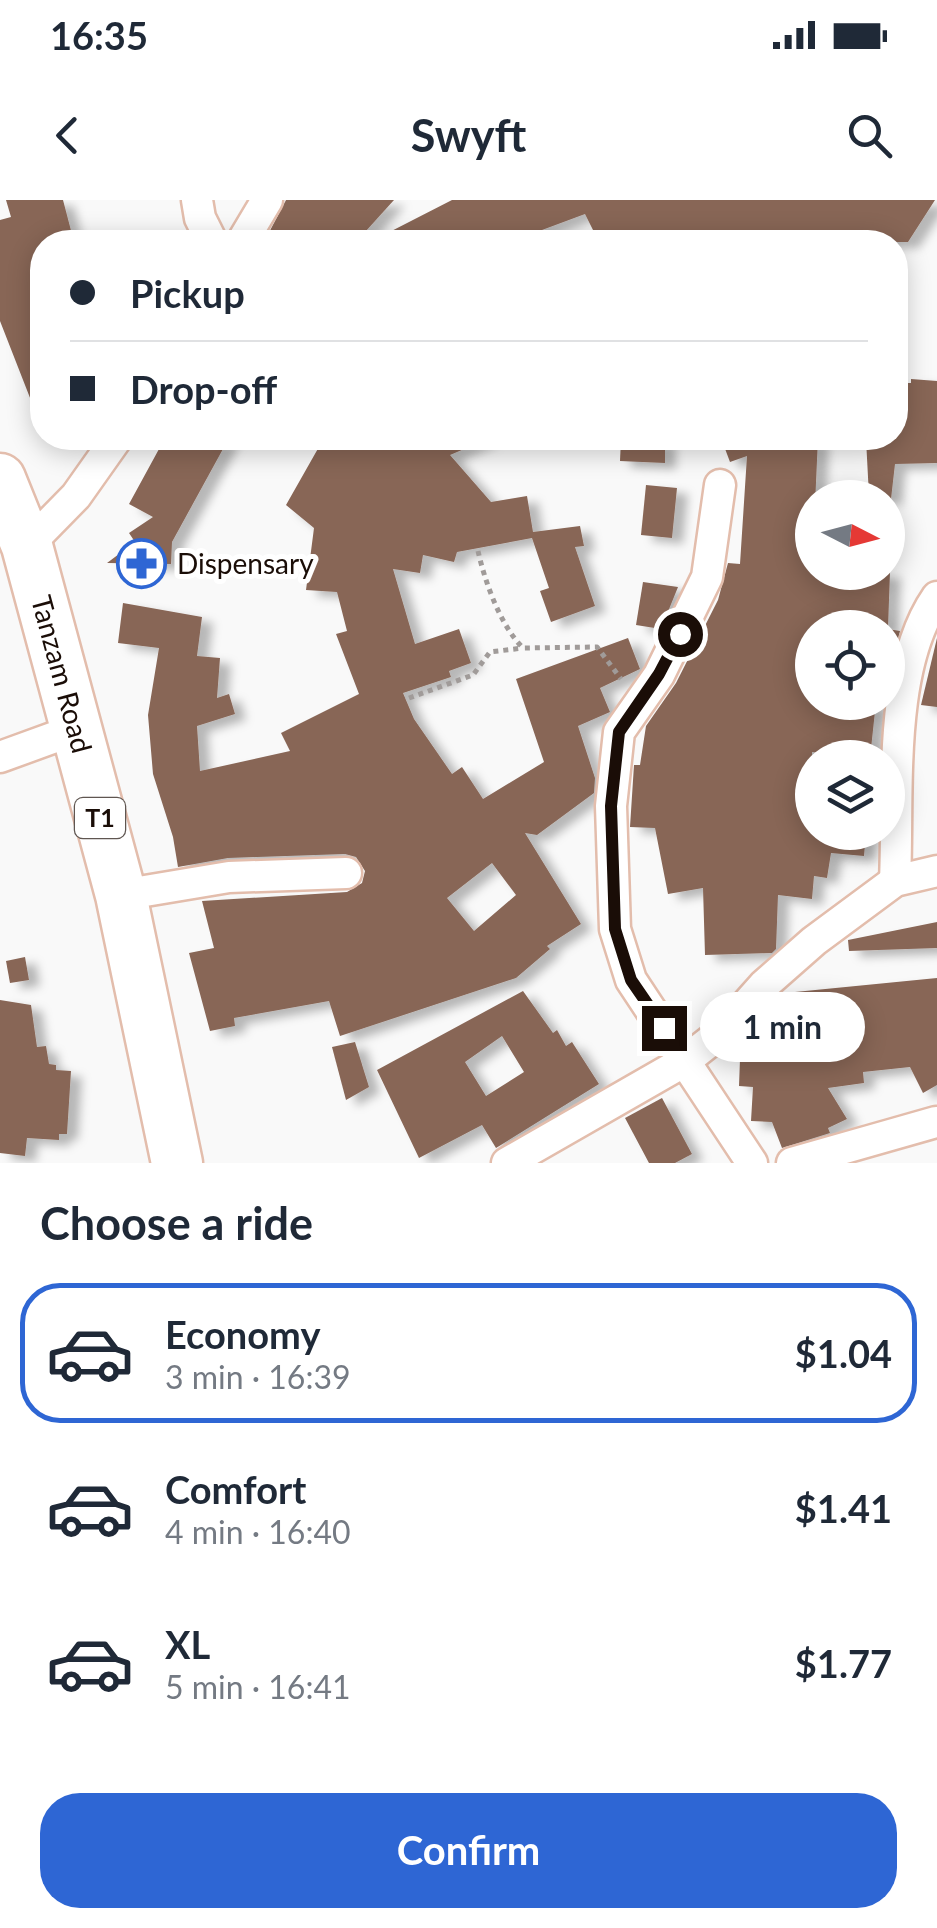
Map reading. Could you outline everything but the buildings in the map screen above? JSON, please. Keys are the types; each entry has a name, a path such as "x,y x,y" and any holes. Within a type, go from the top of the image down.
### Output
{"highway":[{"name":"Tanzam Road","path":"0,479 27,546 120,895 177,1163"}],"street":[{"path":"197,200 206,230"},
{"path":"249,230 267,200"},
{"path":"27,546 76,496 109,450"},
{"path":"720,485 708,577 659,674 619,732 611,806 615,929 631,980 752,1163"},
{"path":"895,880 905,673 920,627 937,597"},
{"path":"0,757 77,729"},
{"path":"506,1163 685,1061 723,1031 764,985 814,941 895,880 937,871"},
{"path":"120,895 229,877 346,874"},
{"path":"792,1163 936,1122"}],"path":[{"path":"478,551 489,594 501,607 510,635 522,648"},
{"path":"410,698 473,675 490,652 597,648 642,698"}],"place":[{"name":"Dispensary","path":"142,564"}],"route":[{"path":"664,1028 631,980 615,929 611,806 619,732 659,674 680,634"}]}
